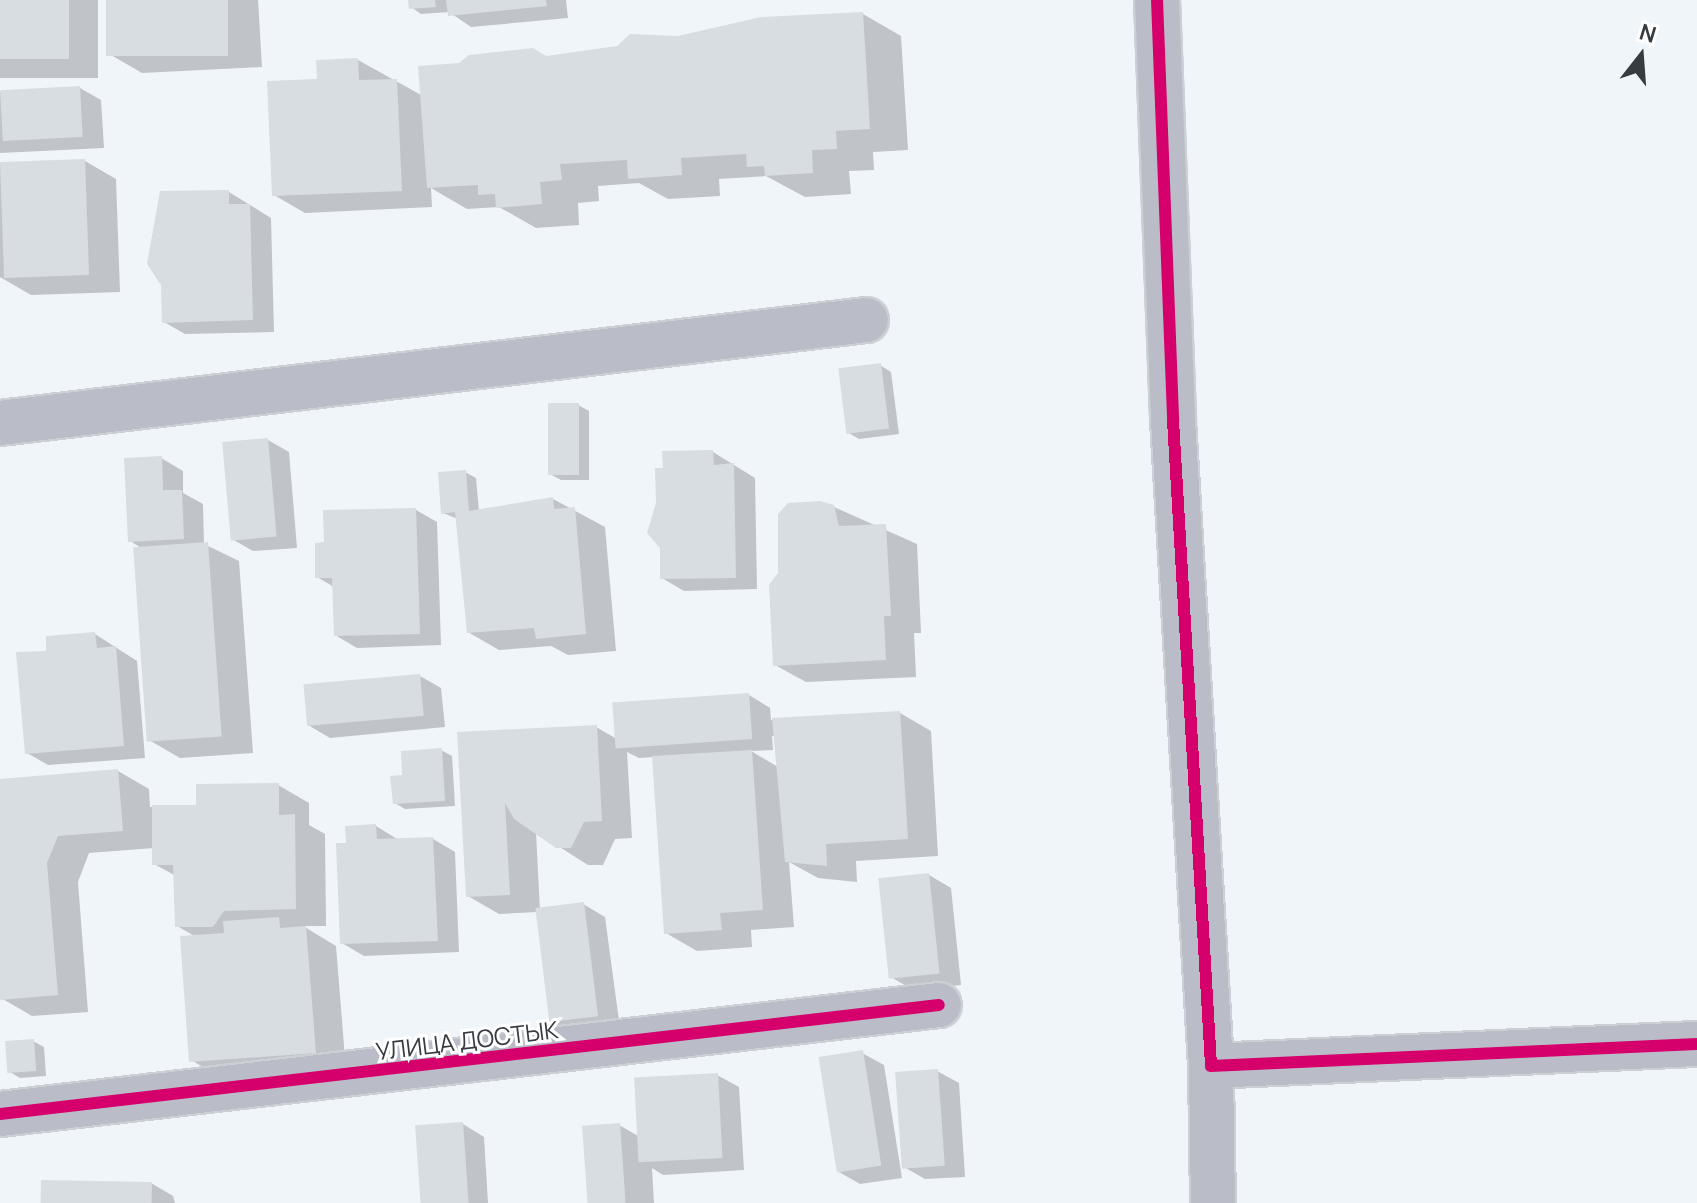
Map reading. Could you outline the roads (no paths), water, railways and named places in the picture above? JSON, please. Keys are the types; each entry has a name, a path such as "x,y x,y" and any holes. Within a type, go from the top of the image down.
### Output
{"street":[{"path":"1157,0 1173,420 1211,1066 1213,1203"},
{"path":"0,423 866,320"},
{"name":"УЛИЦА ДОСТЫК","path":"0,1114 939,1005"},
{"path":"1211,1066 1697,1044"}]}
